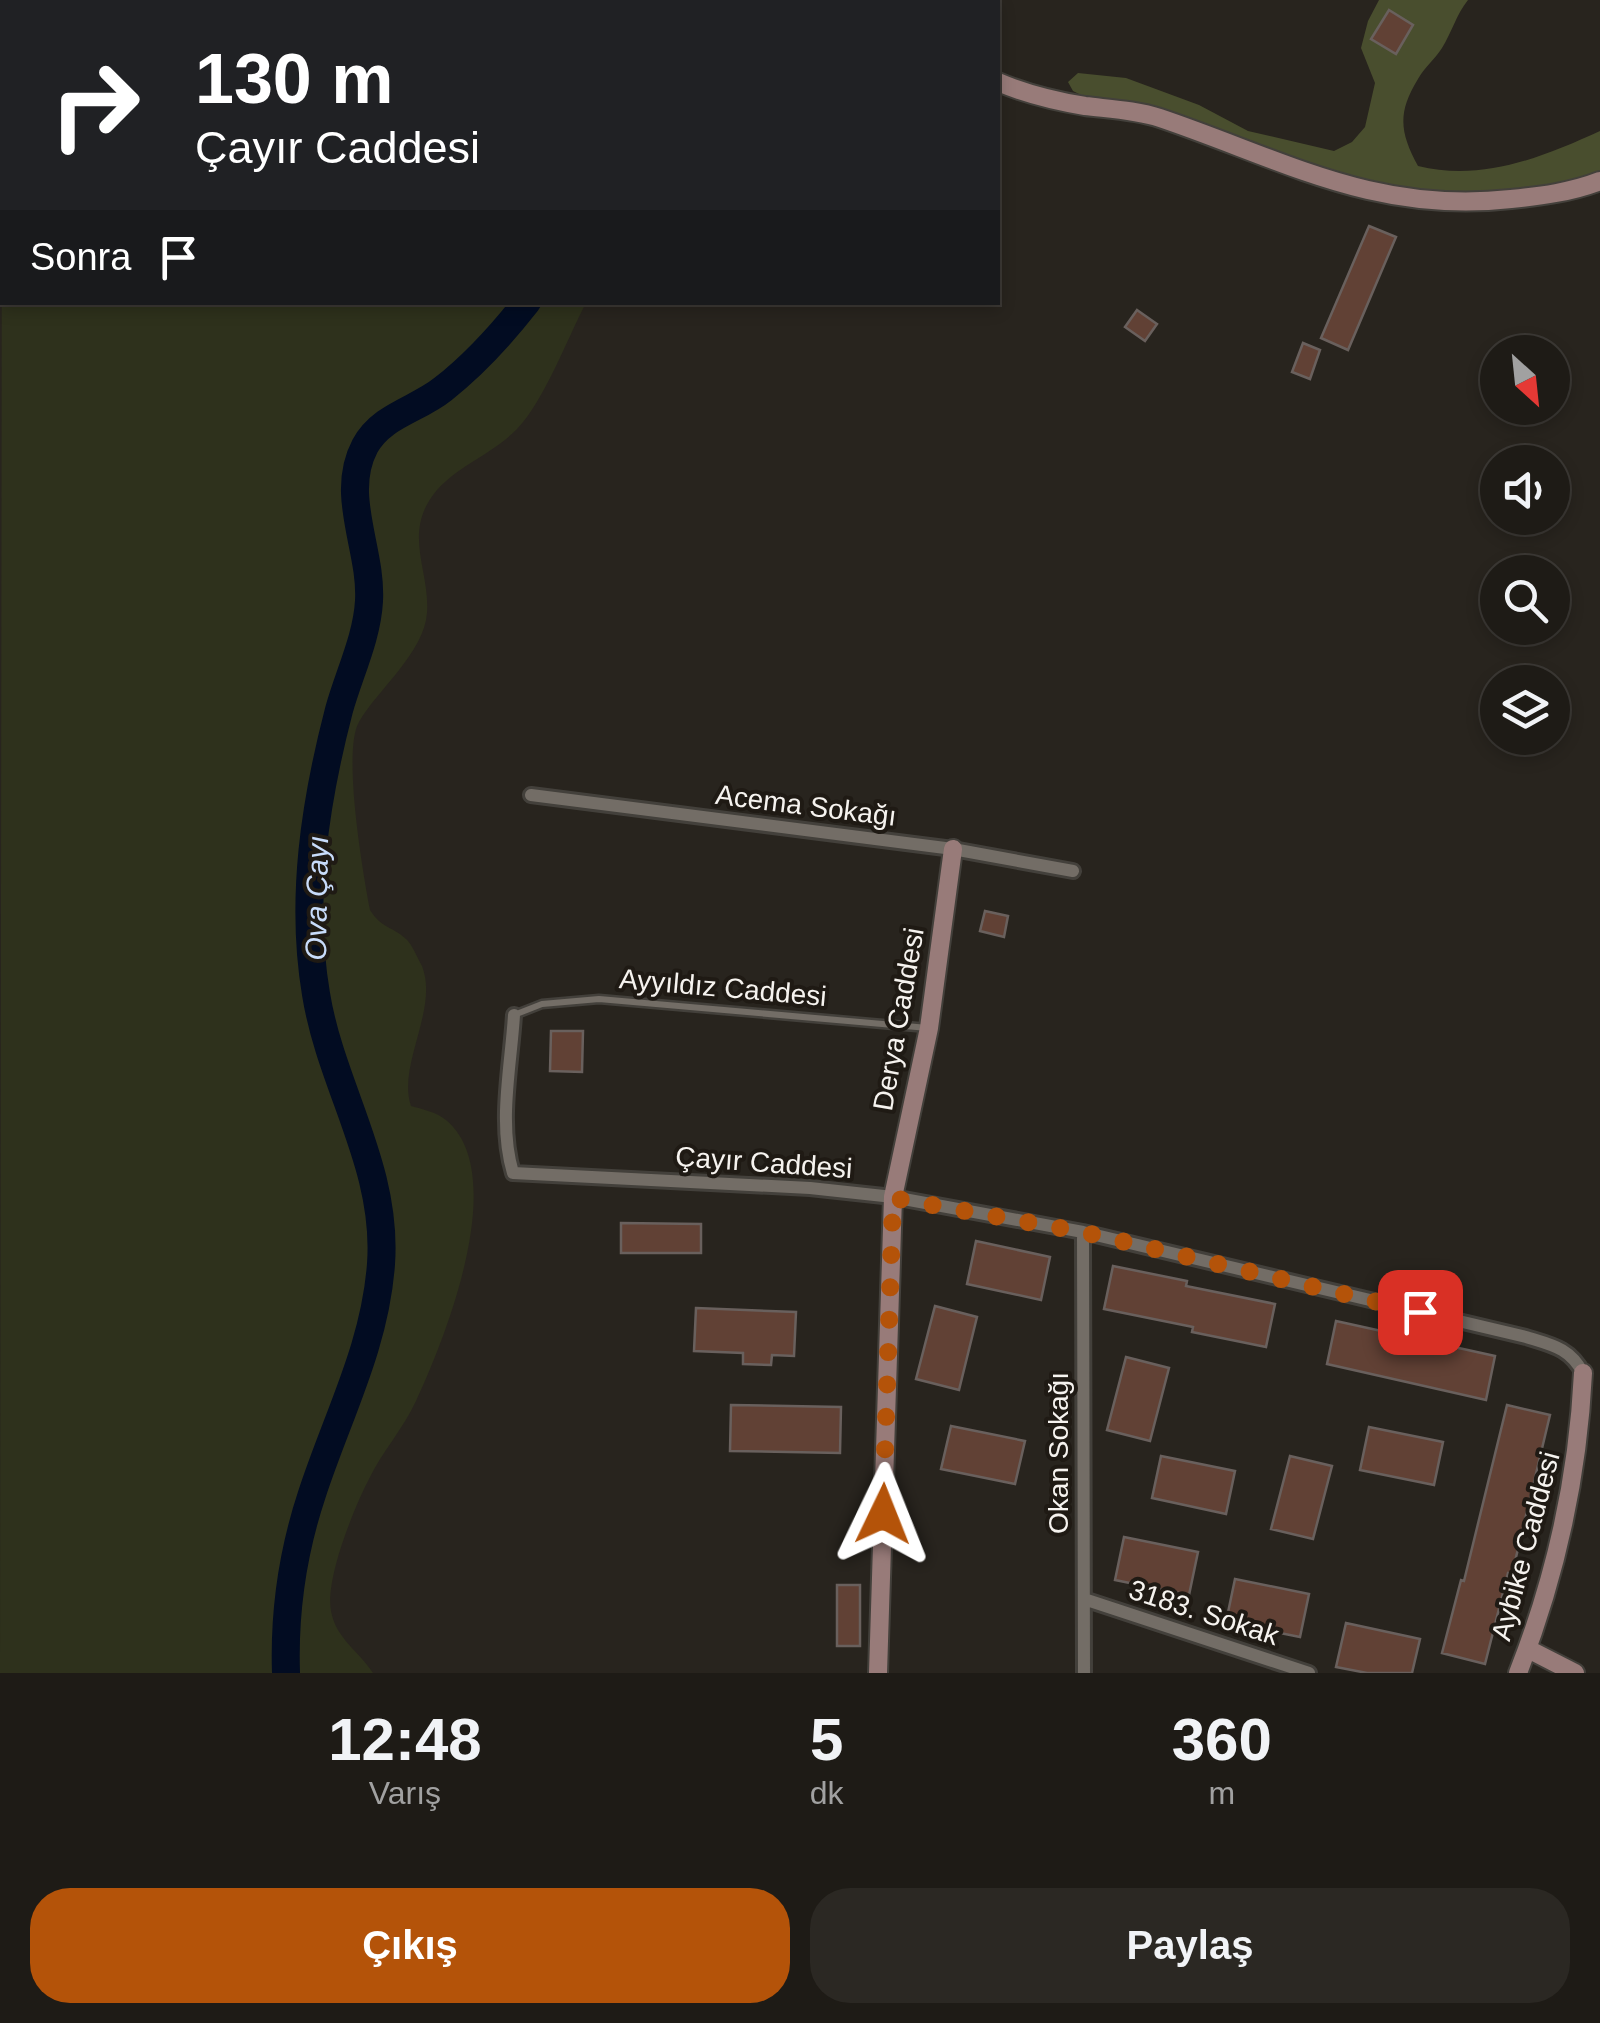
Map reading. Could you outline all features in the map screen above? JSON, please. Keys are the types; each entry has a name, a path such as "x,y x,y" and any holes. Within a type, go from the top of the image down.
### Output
{"street":[{"path":"1000,83 1041,98 1160,118 1340,185 1378,195 1424,201 1493,201 1541,196 1600,181"},
{"name":"Acema Sokağı","path":"530,795 952,849 1074,871"},
{"name":"Derya Caddesi","path":"879,1673 893,1198 929,1028 952,849"},
{"name":"Çayır Caddesi","path":"514,1015 506,1128 506,1151 513,1173 810,1188 893,1198 1083,1232 1526,1337 1575,1358 1584,1373"},
{"name":"Okan Sokağı","path":"1083,1232 1084,1673"},
{"name":"Aybike Caddesi","path":"1518,1673 1572,1494 1584,1373"},
{"name":"3183. Sokak","path":"1084,1599 1309,1673"},
{"path":"1528,1649 1575,1673"}],"lane":[{"name":"Ayyıldız Caddesi","path":"514,1015 566,1000 599,999 929,1028"}],"green space":[{"path":"1379,0 1468,0 1407,102 1403,123 1418,166 1465,171 1489,169 1534,158 1600,131 1600,173 1521,191 1459,195 1353,182 1148,109 1083,96 1073,91 1068,82 1078,73 1126,78 1199,105 1248,131 1334,151 1352,142 1365,127 1375,83 1361,48"},
{"path":"2,305 585,305 527,417 506,439 447,480 429,501 419,529 427,598 424,628 409,656 367,709 354,737 353,784 370,910 408,941 422,966 426,983 409,1073 411,1106 446,1120 465,1145 473,1178 473,1216 466,1258 442,1339 411,1411 363,1492 332,1581 334,1621 373,1673 0,1673"}],"building":[{"path":"1389,10 1413,25 1396,54 1371,39"},
{"path":"1369,226 1396,237 1348,350 1321,338"},
{"path":"1137,310 1157,324 1145,341 1125,327"},
{"path":"1303,343 1320,350 1310,379 1292,372"},
{"path":"985,911 1008,916 1004,937 980,931"},
{"path":"551,1031 583,1031 582,1072 550,1071"},
{"path":"621,1223 701,1224 701,1253 621,1253"},
{"path":"976,1241 1050,1257 1041,1300 967,1284"},
{"path":"1113,1266 1275,1304 1266,1347 1104,1309"},
{"path":"935,1306 977,1317 959,1390 916,1379"},
{"path":"696,1308 796,1312 794,1356 772,1355 771,1365 743,1364 743,1353 694,1351"},
{"path":"1336,1321 1495,1356 1486,1400 1327,1364"},
{"path":"1126,1357 1169,1368 1150,1441 1107,1430"},
{"path":"731,1405 841,1407 840,1453 730,1451"},
{"path":"1507,1405 1550,1415 1512,1574 1508,1573 1485,1664 1442,1653 1461,1580 1464,1581"},
{"path":"951,1426 1025,1441 1015,1484 941,1469"},
{"path":"1369,1427 1443,1442 1434,1485 1360,1470"},
{"path":"1161,1456 1235,1471 1226,1514 1152,1498"},
{"path":"1290,1456 1332,1466 1313,1539 1271,1529"},
{"path":"1124,1537 1198,1552 1189,1595 1115,1580"},
{"path":"1235,1579 1309,1594 1300,1637 1226,1622"},
{"path":"837,1585 860,1585 860,1646 837,1646"},
{"path":"1346,1623 1420,1639 1412,1673 1367,1673 1336,1667"}],"waterway":[{"name":"Ova Çayı","path":"286,1673 288,1605 300,1538 363,1353 381,1264 376,1194 323,1028 309,922 312,851 323,780 368,615 369,581 356,503 358,465 365,446 381,427 455,379 524,305"}],"route":[{"path":"883,1514 893,1198 1083,1232 1420,1312"}]}
